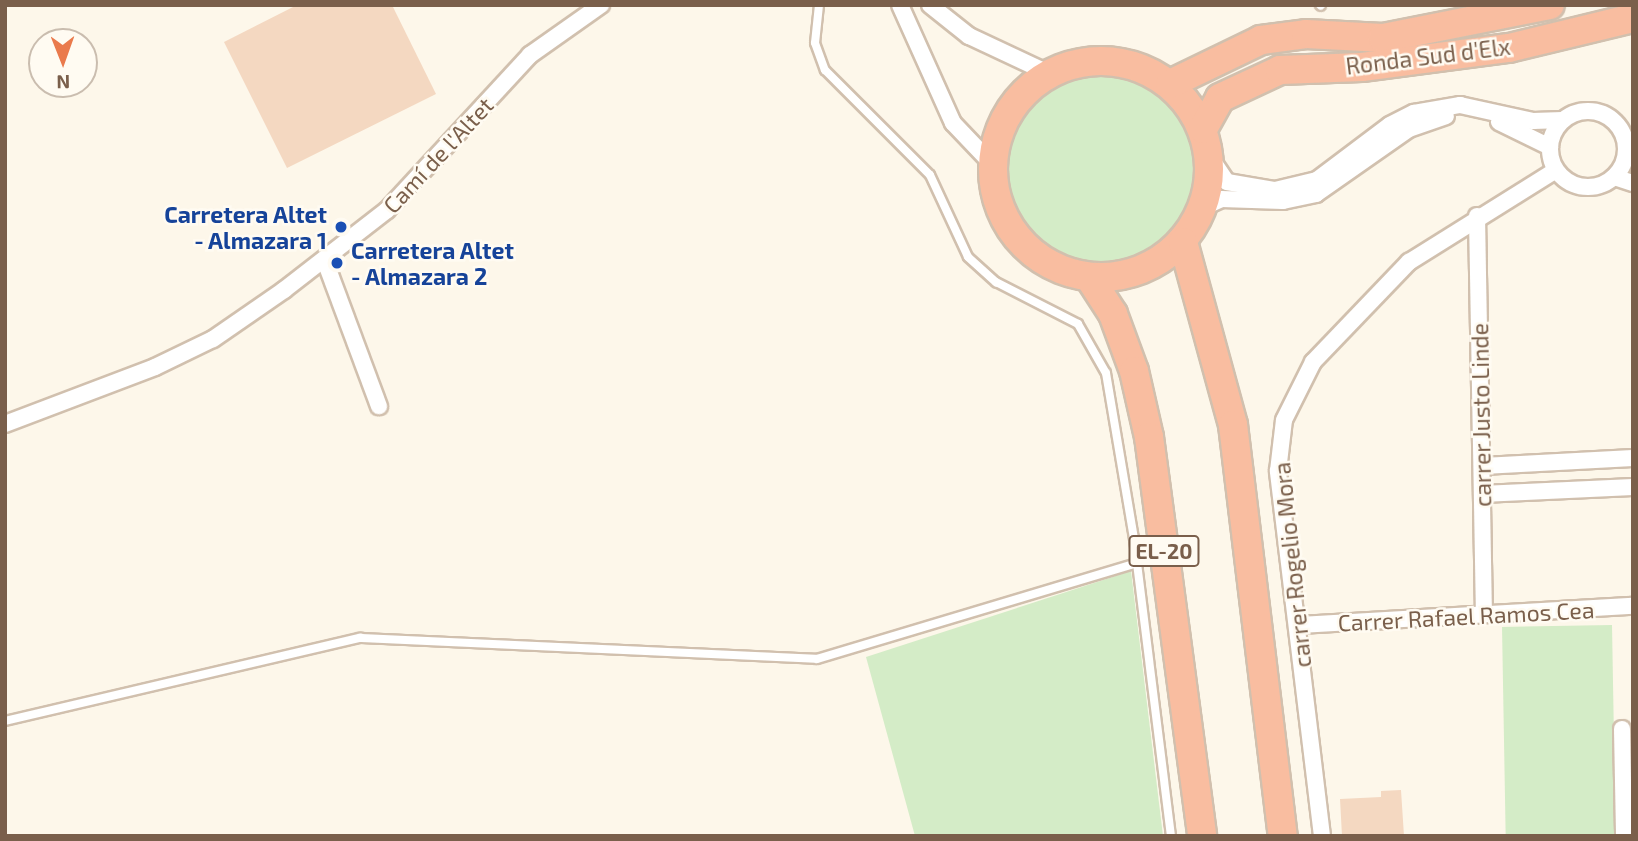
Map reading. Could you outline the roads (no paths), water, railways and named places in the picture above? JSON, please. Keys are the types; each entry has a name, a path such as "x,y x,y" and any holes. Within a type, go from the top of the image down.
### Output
{"highway":[{"name":"Ronda Sud d'Elx","path":"1170,84 1261,40 1306,34 1383,38 1550,5"},
{"name":"Ronda Sud d'Elx","path":"1203,129 1220,98 1280,70 1363,68 1509,48 1633,18"},
{"path":"1111,60 1142,68 1170,84 1203,129 1210,157 1202,208 1182,242 1156,264 1123,276 1089,277 1049,265 1018,240 997,204 992,163 1000,128 1019,96 1048,73 1078,62 1111,60"},
{"path":"1182,242 1233,425 1283,836"},
{"name":"EL-20","path":"1089,277 1113,314 1134,371 1149,437 1202,836"}],"street":[{"name":"Camí de l'Altet","path":"5,424 214,339 325,261 387,210 530,55 601,5"},
{"path":"900,5 953,123 992,163"},
{"path":"930,5 969,36 1048,73"},
{"path":"1210,157 1227,182 1275,190 1317,180 1390,125 1414,113 1460,105 1533,121 1563,120 1593,111 1627,126 1630,154 1614,177"},
{"path":"1202,208 1221,199 1283,201 1316,194 1409,129 1451,115 1492,119 1550,147"},
{"path":"1563,120 1550,147 1556,170 1584,186 1614,177 1633,183"},
{"name":"carrer Rogelio Mora","path":"1322,836 1299,625 1278,471 1284,420 1313,362 1354,314 1409,262 1476,216 1556,170"},
{"name":"carrer Justo Linde","path":"1476,216 1483,466 1483,614"},
{"path":"325,261 379,406"},
{"path":"1483,466 1633,458"},
{"path":"1512,493 1507,481 1513,464"},
{"path":"1482,494 1633,487"},
{"name":"Carrer Rafael Ramos Cea","path":"1299,625 1633,606"},
{"path":"1622,729 1625,836"}],"lane":[{"path":"819,5 815,43 825,70 930,174 968,257 996,282 1078,324 1094,345 1106,373 1138,563 1171,836"},
{"path":"5,721 360,638 817,659 1138,563"}],"place":[{"name":"Carretera Altet - Almazara 1","path":"341,227"},
{"name":"Carretera Altet - Almazara 2","path":"337,263"}]}
